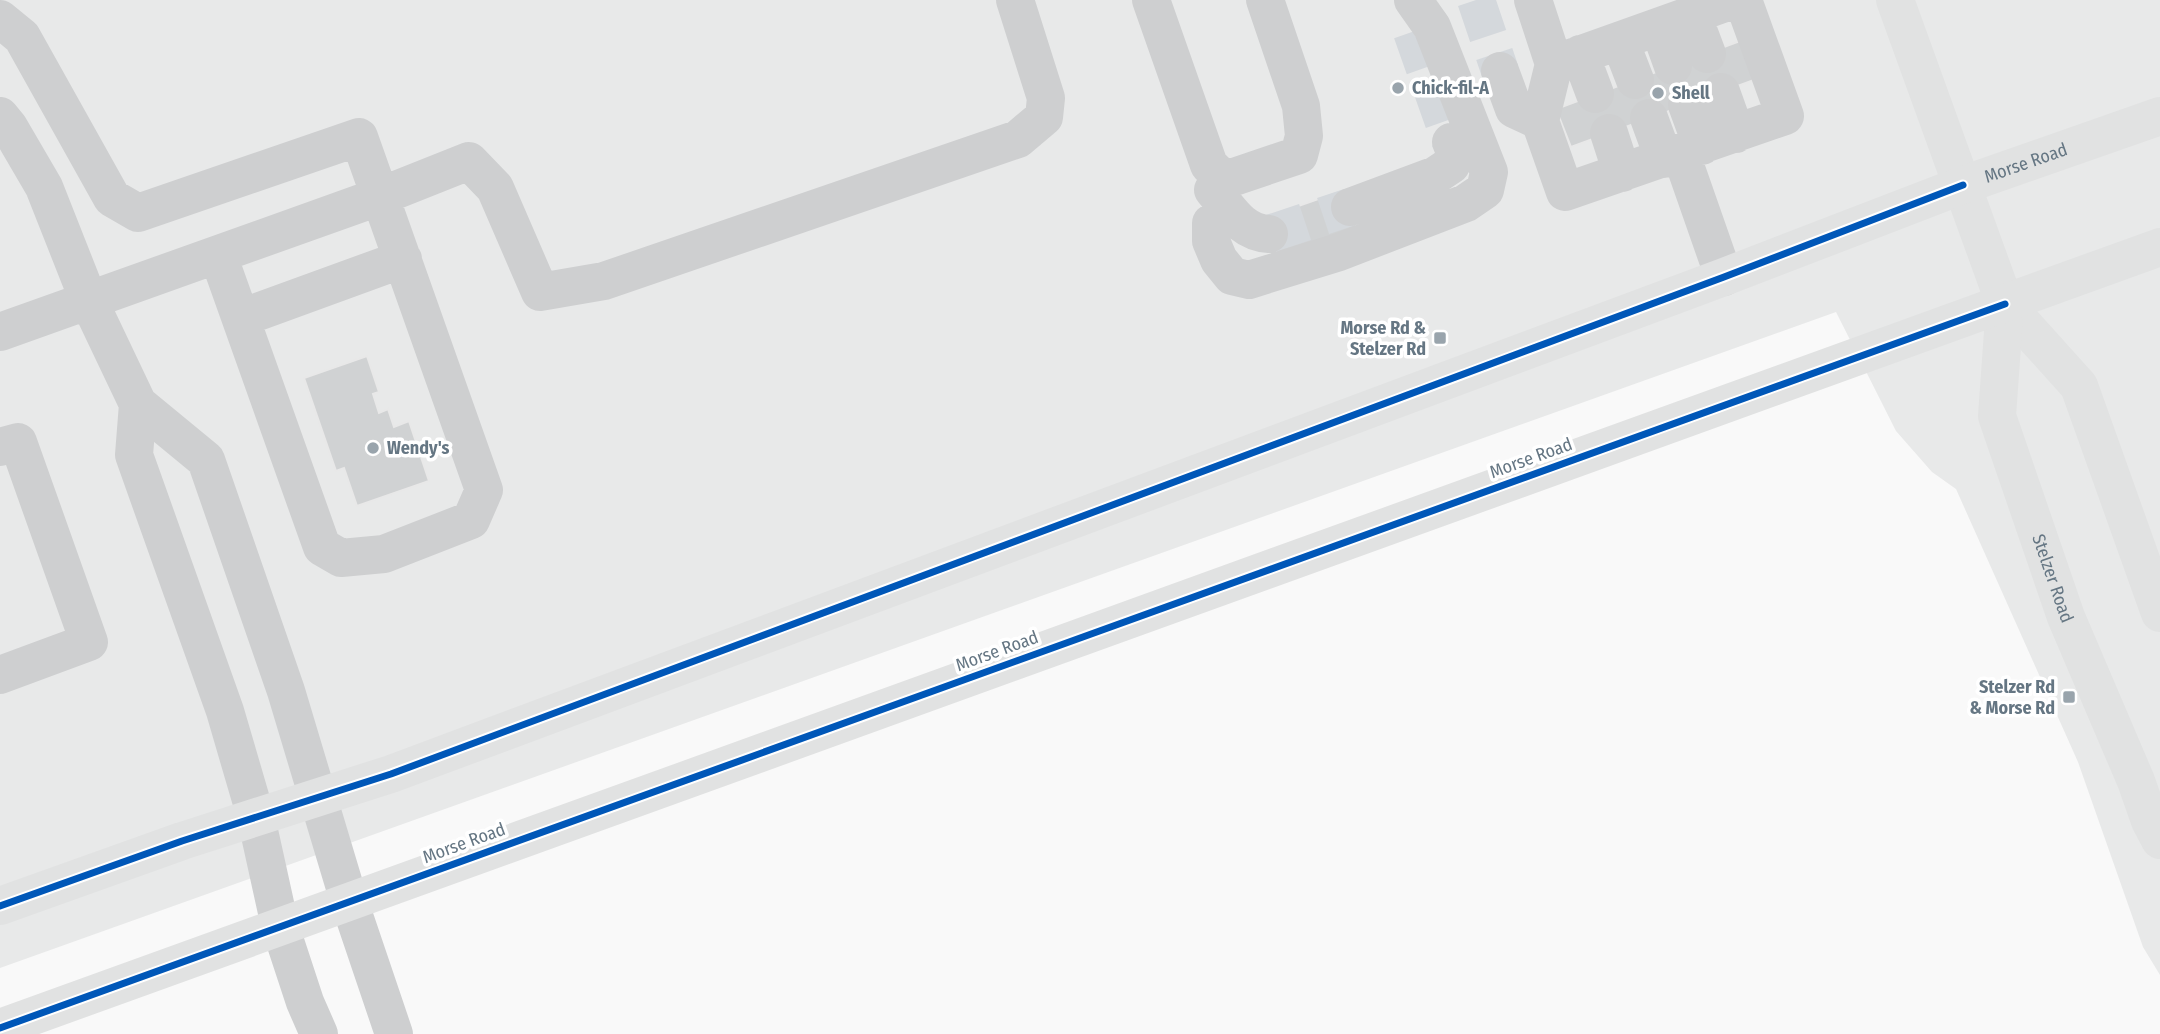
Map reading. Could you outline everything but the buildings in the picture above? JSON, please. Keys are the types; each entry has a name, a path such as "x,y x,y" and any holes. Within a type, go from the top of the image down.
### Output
{"main road":[{"name":"Stelzer Road","path":"1895,0 2005,304 2079,386 2160,613"},
{"name":"Morse Road","path":"0,906 182,841 391,774 1724,277 1963,185 2160,116"},
{"name":"Morse Road","path":"0,1028 2160,247"},
{"name":"Stelzer Road","path":"2005,304 1997,416 2066,617 2148,793 2150,821 2160,840"}],"street":[{"path":"0,332 381,196 469,161 495,188 540,292 604,281 1018,139 1044,117 1046,98 1015,0"},
{"path":"1151,0 1211,192 1211,242 1219,260 1232,276 1249,280 1339,252 1466,203 1485,190 1489,172 1432,27 1413,11"},
{"path":"1211,192 1220,176 1234,177 1299,155 1304,136 1301,106 1265,0"},
{"path":"1533,0 1567,59 1595,94"},
{"path":"1733,0 1567,59 1540,121 1565,192 1785,116 1743,0"},
{"path":"0,19 22,37 112,198 138,213 359,137 484,490 471,520 384,554 341,558 322,547 218,255"},
{"path":"1676,21 1690,60"},
{"path":"1619,41 1634,80"},
{"path":"1500,71 1514,110 1540,121"},
{"path":"1704,99 1696,148 1724,277"},
{"path":"0,116 44,187 89,301 138,404 206,460 286,691 349,901 394,1034"},
{"path":"1649,118 1696,148"},
{"path":"1609,133 1622,173"},
{"path":"1353,214 1443,190 1451,154"},
{"path":"1211,192 1247,229 1272,242"},
{"path":"241,318 403,259"},
{"path":"138,404 134,454 225,711 256,817 280,926 305,1002 319,1034"},
{"path":"0,447 18,442 89,642 0,675"}],"shaded area":[{"path":"0,0 2160,0 2160,975 2143,947 2078,762 1956,489 1932,472 1896,431 1836,312 0,968"}],"tunnel":[{"path":"1476,0 1500,71"},
{"path":"1412,32 1451,142"},
{"path":"1269,234 1350,207"}],"cycle path":[{"path":"0,906 182,841 391,774 1724,277 1963,185"},
{"path":"0,1028 2005,304"}],"place":[{"name":"Chick-fil-A","path":"1398,88"},
{"name":"Shell","path":"1658,93"},
{"name":"Morse Rd & Stelzer Rd","path":"1440,338"},
{"name":"Wendy's","path":"373,448"},
{"name":"Stelzer Rd & Morse Rd","path":"2069,697"}]}
